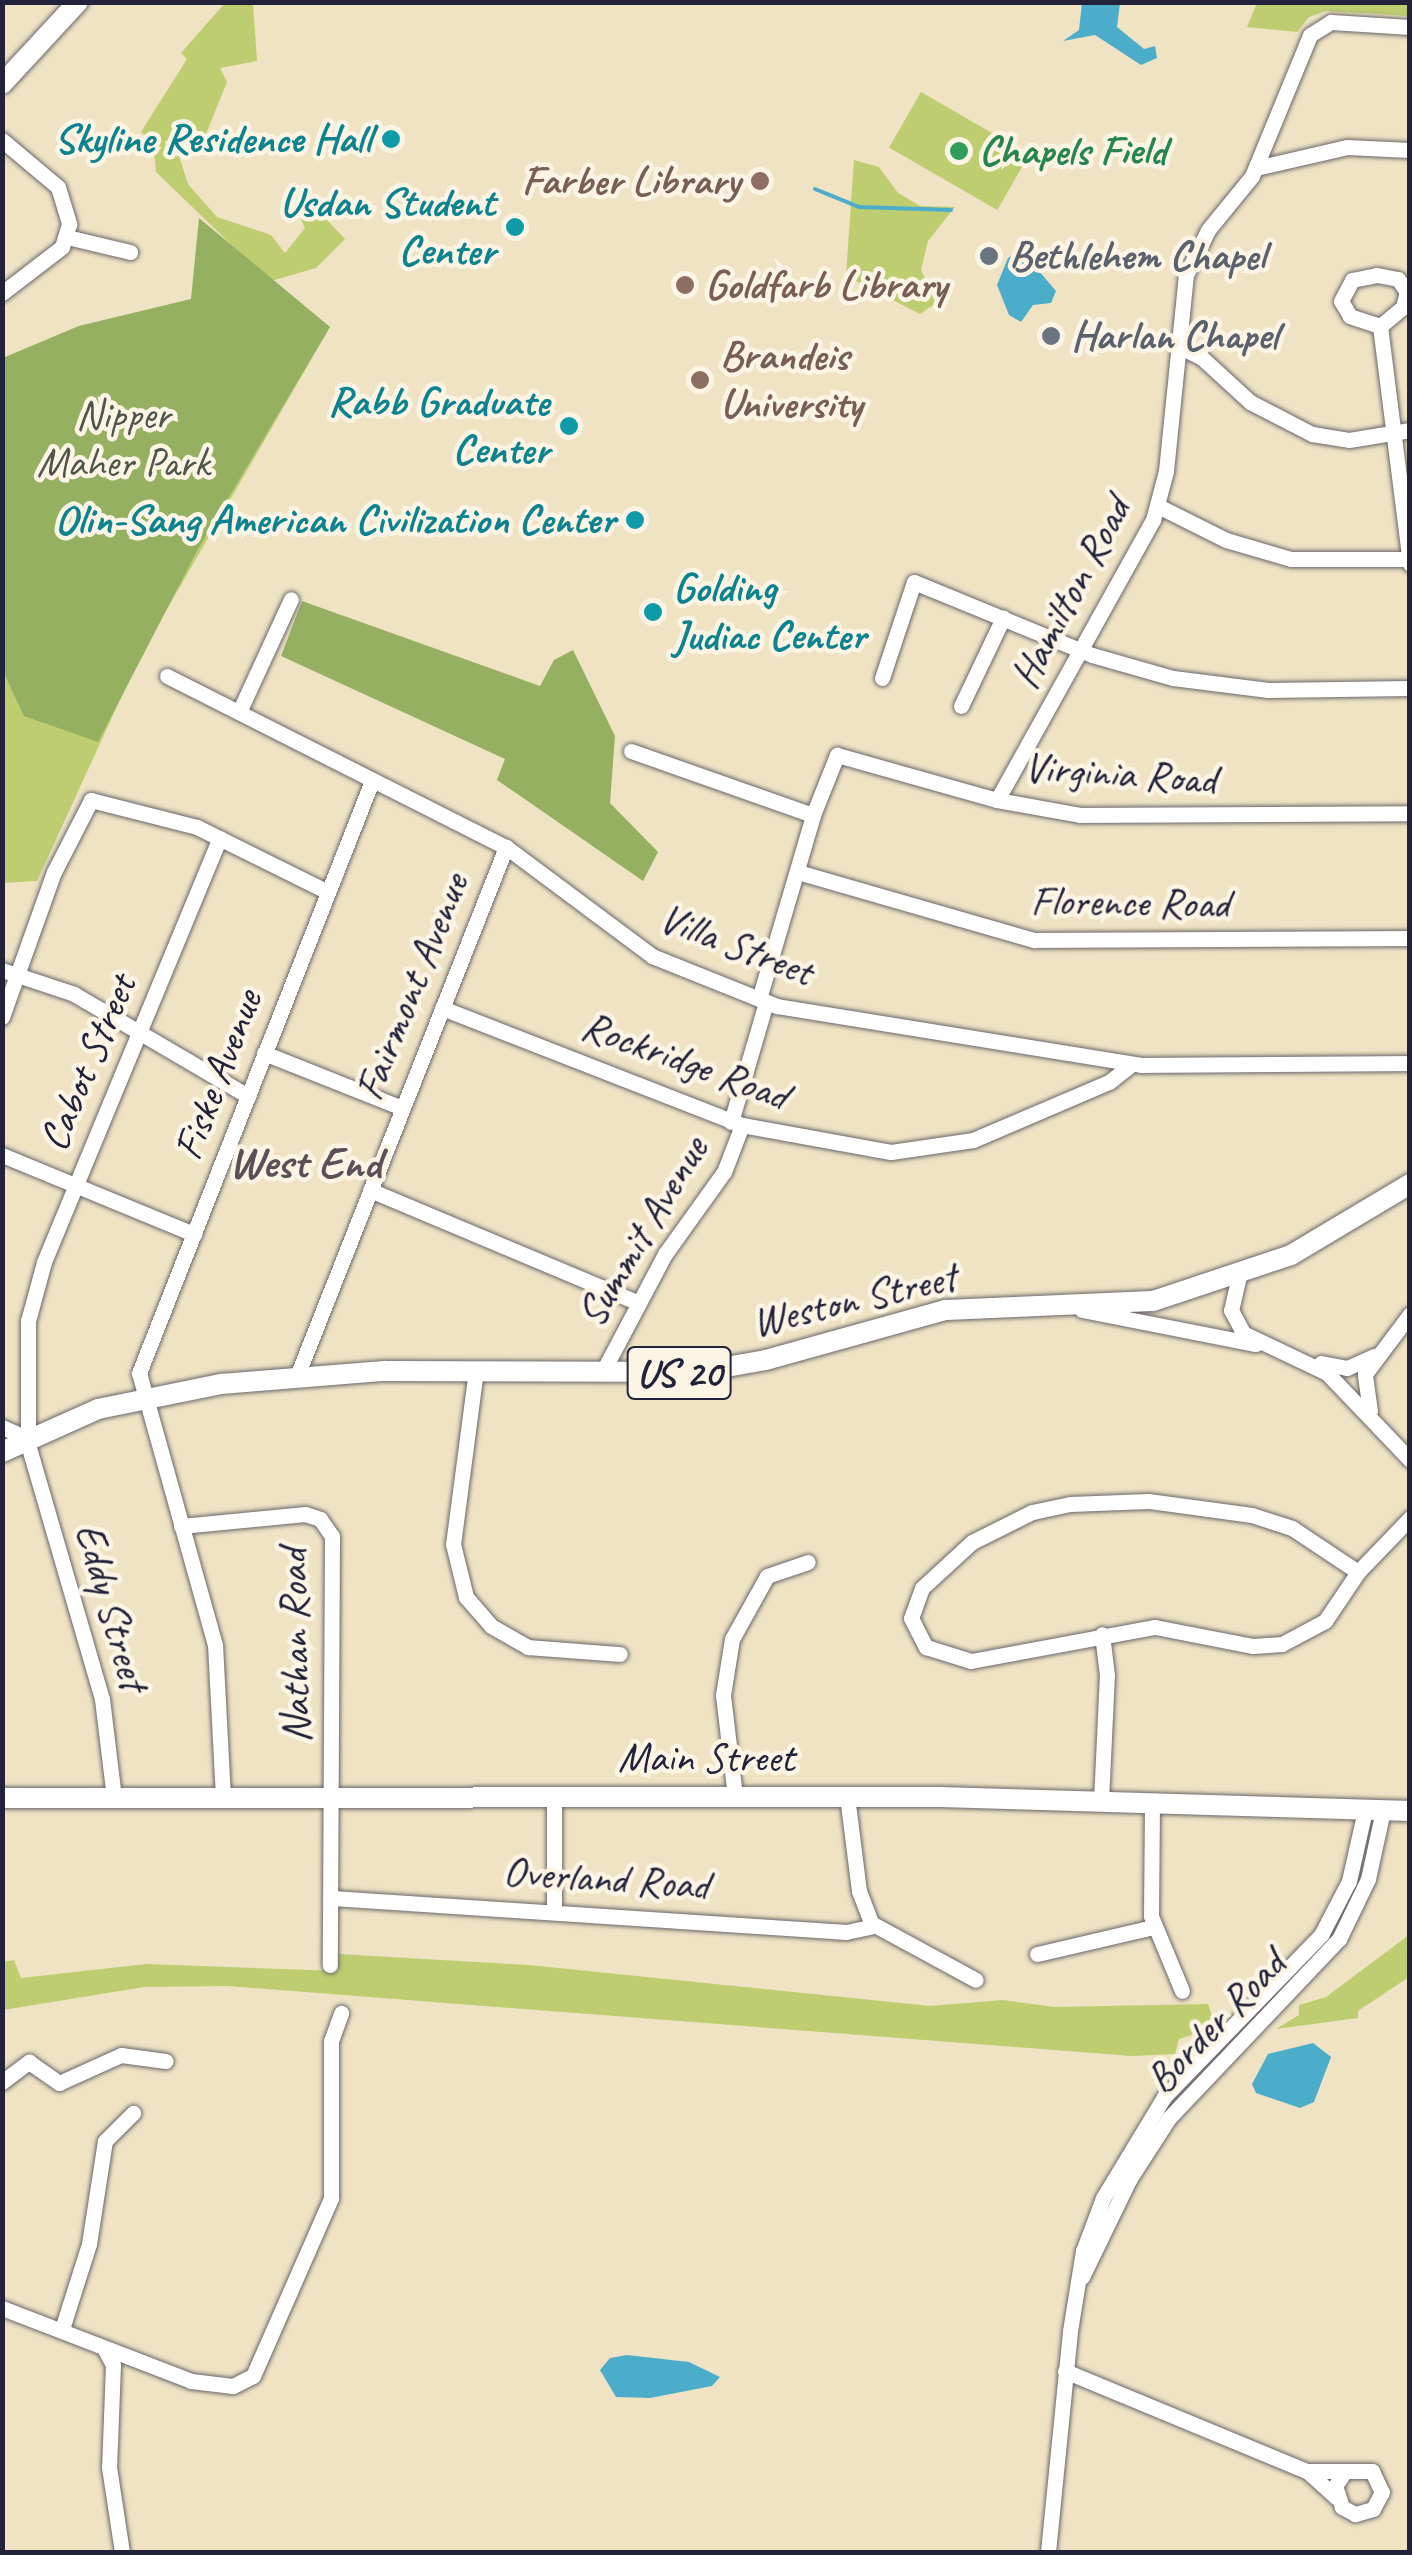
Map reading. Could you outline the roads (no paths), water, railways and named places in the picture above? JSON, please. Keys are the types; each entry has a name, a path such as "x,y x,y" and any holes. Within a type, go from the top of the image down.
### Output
{"main road":[{"path":"2,84 78,2"},
{"name":"Weston Street","path":"2,1452 27,1438 144,1396 297,1376 476,1370 602,1374 729,1368 916,1315 1153,1301 1239,1276 1337,1232 1410,1184"},
{"name":"Main Street","path":"2,1798 847,1796 1410,1811"}],"street":[{"name":"Hamilton Road","path":"997,800 1158,506 1190,266 1256,168 1318,25 1410,27"},
{"path":"2,140 58,187 67,207 67,237 2,294"},
{"path":"1256,168 1348,147 1410,150"},
{"path":"67,237 130,252"},
{"path":"1158,506 1226,540 1291,559 1409,561 1401,432 1380,326"},
{"path":"1178,346 1197,354 1250,402 1312,434 1348,440 1401,432"},
{"path":"882,678 914,582 1082,651 1149,673 1241,688 1410,688"},
{"path":"240,712 291,599"},
{"path":"962,706 1003,618"},
{"name":"Villa Street","path":"166,676 506,847 642,950 763,1001 1132,1064 1410,1063"},
{"path":"631,751 813,815"},
{"name":"Virginia Road","path":"834,757 851,756 997,800 1106,816 1410,813"},
{"name":"Summit Avenue","path":"602,1374 637,1302 724,1172 763,1001 813,815 834,757"},
{"name":"Fiske Avenue","path":"144,1396 140,1369 372,781"},
{"path":"2,1017 10,972 64,846 90,800 220,838 328,892"},
{"name":"Cabot Street","path":"27,1438 30,1305 75,1186 220,838"},
{"name":"Fairmont Avenue","path":"297,1376 506,847"},
{"name":"Florence Road","path":"798,872 1046,942 1410,938"},
{"path":"10,972 66,990 248,1096"},
{"name":"Rockridge Road","path":"442,1008 737,1124 881,1151 929,1150 1020,1121 1109,1082 1132,1064"},
{"path":"264,1053 402,1108"},
{"path":"2,1155 194,1234"},
{"path":"370,1190 637,1302"},
{"path":"1239,1276 1230,1300 1234,1321 1249,1338 1341,1368 1375,1356"},
{"path":"1054,1306 1270,1346"},
{"path":"1372,1414 1363,1384 1375,1356 1410,1314"},
{"path":"1293,1354 1372,1414 1410,1460"},
{"path":"476,1370 453,1544 466,1597 491,1626 528,1647 620,1654"},
{"path":"144,1396 219,1666 223,1797"},
{"path":"2,1427 27,1438"},
{"name":"Eddy Street","path":"27,1438 102,1699 114,1798"},
{"path":"1358,1572 1292,1528 1252,1515 1148,1501 1070,1504 1032,1512 972,1542 922,1588 911,1614 922,1644 964,1660 1004,1659 1102,1634 1155,1627 1253,1646 1282,1644 1318,1627 1358,1572 1410,1518"},
{"name":"Nathan Road","path":"181,1526 305,1514 330,1532 332,1796"},
{"path":"735,1796 723,1695 732,1639 768,1576 808,1562"},
{"path":"1101,1802 1107,1675 1102,1634"},
{"path":"554,1795 554,1910"},
{"path":"330,1965 332,1796"},
{"path":"847,1796 859,1891 874,1926 976,1980"},
{"path":"1152,1803 1153,1927 1182,1991"},
{"name":"Border Road","path":"1048,2552 1066,2371 1082,2278 1129,2180 1170,2118 1339,1940 1368,1879 1374,1810"},
{"name":"Overland Road","path":"332,1898 846,1932 874,1926"},
{"path":"1037,1954 1153,1927"},
{"path":"2,2308 104,2348 221,2386 244,2382 262,2366 331,2198 331,2041 342,2014"},
{"path":"2,2082 29,2062 59,2084 122,2055 166,2062"},
{"path":"62,2329 93,2226 105,2141 133,2113"},
{"path":"104,2348 114,2376 109,2467 122,2552"},
{"path":"1066,2371 1306,2471 1348,2512 1361,2514 1381,2500 1382,2484 1372,2470 1306,2471"},
{"path":"1336,2498 1345,2471"}],"water":[{"path":"1082,3 1120,3 1117,27 1144,49 1155,46 1157,58 1141,65 1095,35 1063,41 1079,30"},
{"path":"1021,250 1056,291 1051,303 1033,305 1021,322 1009,315 997,285 1008,258"},
{"path":"1313,2043 1331,2057 1314,2102 1300,2108 1256,2093 1252,2084 1268,2054"},
{"path":"627,2355 689,2362 720,2377 712,2386 650,2398 616,2397 600,2370 610,2358"}],"waterway":[{"path":"815,189 859,207 951,210"}],"place":[{"name":"Skyline Residence Hall","path":"391,139"},
{"name":"Chapels Field","path":"959,151"},
{"name":"Farber Library","path":"760,181"},
{"name":"Usdan Student Center","path":"515,227"},
{"name":"Bethlehem Chapel","path":"989,256"},
{"name":"Goldfarb Library","path":"685,285"},
{"name":"Harlan Chapel","path":"1051,336"},
{"name":"Brandeis University","path":"700,380"},
{"name":"Rabb Graduate Center","path":"569,426"},
{"name":"Olin-Sang American Civilization Center","path":"635,520"},
{"name":"Golding Judiac Center","path":"653,612"}],"district":[{"name":"West End","path":"305,1163"}],"park label":[{"name":"Nipper Maher Park","path":"123,439"}]}
